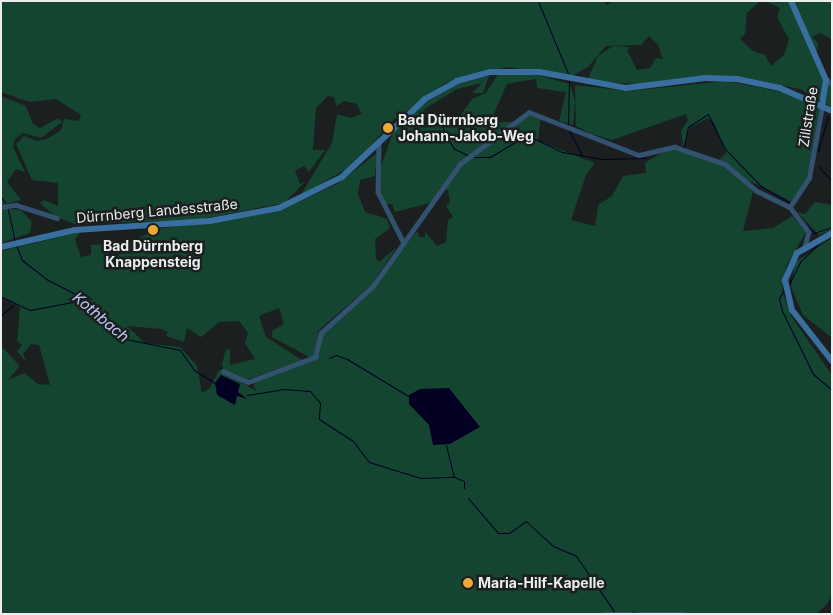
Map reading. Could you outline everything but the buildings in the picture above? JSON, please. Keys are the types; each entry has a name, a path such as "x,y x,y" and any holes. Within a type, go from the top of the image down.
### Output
{"main road":[{"name":"Zillstraße","path":"791,1 829,82 822,106"},
{"name":"Dürrnberg Landesstraße","path":"1,247 75,230 178,225 270,210 329,185 379,144 416,105 457,81 505,71 626,88 697,79 737,79 780,88 832,111"},
{"path":"832,233 804,247 787,271 789,302 832,361"}],"street":[{"name":"Zillstraße","path":"791,206 809,178 822,106"},
{"path":"223,371 248,382 315,358 321,333 372,286 463,161 520,116 538,113 644,156 675,147 710,157 735,170 757,192 791,206 810,235 821,238"},
{"path":"379,144 382,151 376,180 384,206 404,241"},
{"path":"1,207 22,206 57,218"},
{"path":"804,247 810,235"},
{"path":"639,614 665,610 684,614"},
{"path":"606,613 630,614"}],"green space":[{"path":"1,1 603,1 607,5 613,1 760,1 747,13 745,34 740,39 753,51 765,55 771,66 784,55 789,39 777,17 780,8 766,1 832,1 832,39 820,33 812,37 818,43 816,54 826,76 832,80 832,108 800,89 740,77 697,76 638,84 587,81 598,56 613,46 630,47 627,50 637,70 650,68 656,58 663,59 658,45 649,36 641,45 606,46 588,67 572,76 507,67 445,83 392,121 355,164 300,196 332,143 337,114 351,118 362,114 357,104 344,101 336,106 334,97 328,96 316,108 313,150 325,150 309,172 304,166 295,171 300,184 305,182 284,203 197,220 74,224 55,216 40,203 44,200 58,206 58,183 32,180 16,144 24,136 37,141 47,139 61,130 64,119 79,121 81,115 56,99 29,102 1,92"},
{"path":"498,74 533,74 570,84 575,101 573,125 559,121 566,92 537,88 536,79 507,84 490,122 513,122 529,114 541,116 538,141 595,163 586,175 571,220 595,226 598,205 612,196 623,176 646,173 645,163 661,153 675,149 717,162 726,153 714,123 708,118 689,128 683,148 681,131 688,120 686,114 612,140 591,134 576,126 575,85 629,91 726,81 783,92 819,108 808,178 792,202 752,182 747,185 753,192 743,231 773,228 792,216 806,232 786,267 782,290 791,316 832,375 832,594 827,604 816,614 1,614 1,346 20,366 8,380 25,373 38,384 50,385 39,345 31,344 23,354 27,363 17,351 22,345 17,341 20,307 1,297 1,251 81,232 75,239 81,257 91,255 91,245 131,242 157,229 276,212 337,184 377,153 375,176 360,180 358,194 365,212 387,219 390,228 375,239 376,258 379,262 397,247 372,284 318,331 319,335 366,294 417,231 420,237 425,237 425,232 437,246 446,242 448,220 453,217 446,206 450,202 448,191 444,188 430,203 395,212 392,204 386,204 380,192 380,169 392,135 423,104 455,85 489,76 483,93 472,93 482,83 457,89 423,110 449,119 460,116 472,99 486,93","holes":["279,308 284,324 272,331 272,337 313,359 253,382 256,391 219,370 210,388 202,393 197,366 180,347 145,343 127,326 162,329 168,332 166,336 184,342 187,328 201,337 219,322 239,321 248,333 245,343 255,359 230,365 230,350 226,349 222,364 224,370 246,380 302,360 266,337 259,316"]},
{"path":"1,96 26,106 33,124 40,128 58,118 62,122 41,138 23,133 15,139 13,147 25,172 16,169 7,182 21,200 1,205"},
{"path":"815,202 832,205 832,230 819,235 797,212 805,214"},
{"path":"1,208 21,210 32,222 30,233 1,243"},
{"path":"832,238 832,338 803,315 791,287 795,262"}],"water":[{"path":"221,375 240,384 238,392 247,399 237,396 235,405 217,395 215,383"},
{"path":"449,388 480,427 450,444 433,445 429,425 409,404 409,395 420,389"}],"waterway":[{"path":"538,1 569,76"},
{"path":"832,14 832,34"},
{"path":"568,126 569,80"},
{"path":"668,146 684,147 688,127 708,114 725,149 761,186 791,203"},
{"path":"818,151 828,116"},
{"path":"441,124 453,148 467,155"},
{"path":"569,130 582,155"},
{"path":"472,157 490,157 527,135 562,152 600,159 646,158"},
{"path":"818,166 832,181"},
{"name":"Kothbach","path":"1,197 5,203"},
{"name":"Kothbach","path":"8,209 15,241"},
{"path":"809,228 814,233 832,227"},
{"path":"789,284 800,262 818,244"},
{"name":"Kothbach","path":"16,245 22,260 46,279 81,297 88,310 121,338 180,350 194,370 216,384"},
{"path":"785,289 779,298 782,311 813,374 832,390"},
{"path":"2,297 30,310 83,300"},
{"path":"1,315 14,305"},
{"name":"Kothbach","path":"329,358 336,355 347,359 410,397"},
{"name":"Kothbach","path":"247,395 283,389 310,391 320,403 319,419 353,441 369,462 420,478 454,477 464,481 464,488"},
{"name":"Kothbach","path":"446,445 454,477"},
{"name":"Kothbach","path":"468,498 498,533 509,533 526,521 553,546 576,556 614,611"}],"place":[{"name":"Bad Dürrnberg Johann-Jakob-Weg","path":"388,128"},
{"name":"Bad Dürrnberg Knappensteig","path":"153,230"},
{"name":"Maria-Hilf-Kapelle","path":"468,583"}]}
